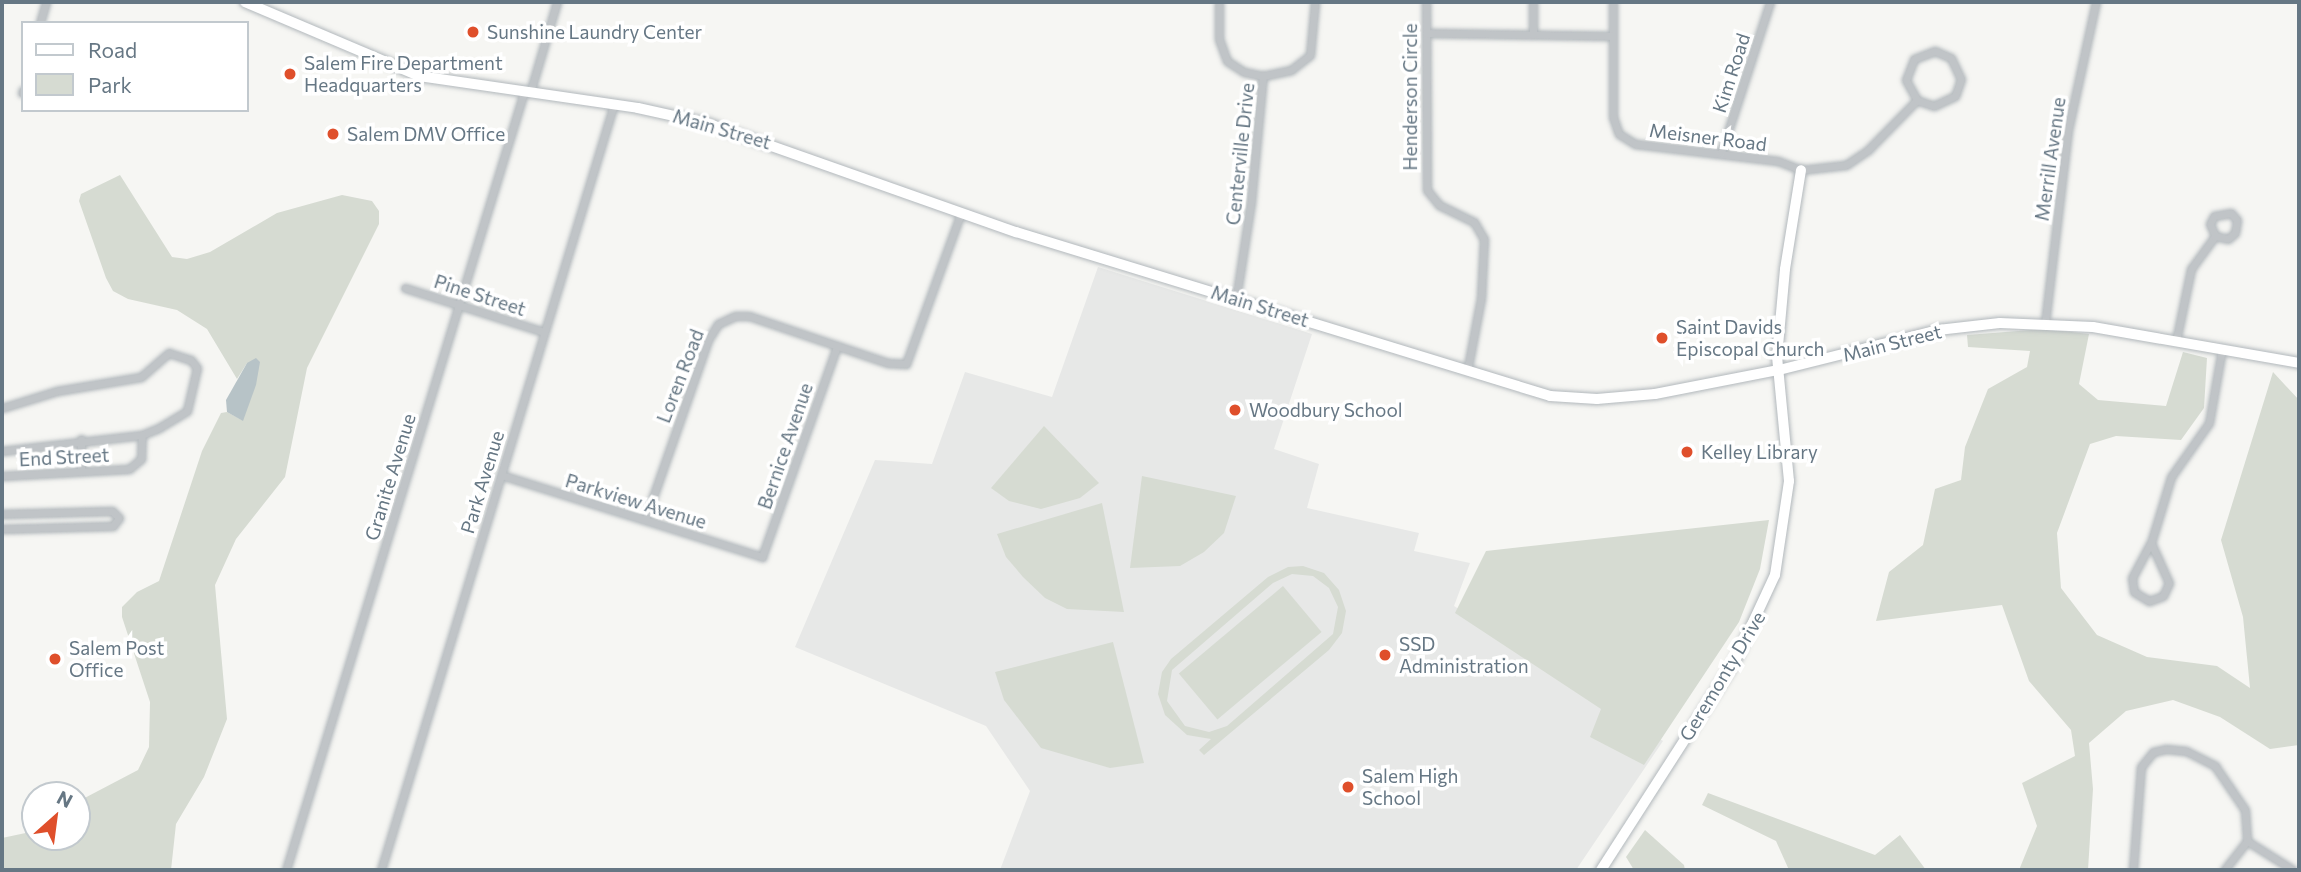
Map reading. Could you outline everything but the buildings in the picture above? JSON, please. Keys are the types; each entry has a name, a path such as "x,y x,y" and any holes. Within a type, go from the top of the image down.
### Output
{"main road":[{"name":"Main Street","path":"245,2 410,73 614,104 730,130 961,213 1550,396 1597,399 1655,394 1779,370 1938,330 2045,323 2176,341 2299,363"},
{"name":"Geremonty Drive","path":"1601,870 1728,673 1766,601 1780,556 1788,500 1787,432 1779,370 1785,269 1801,170"}],"street":[{"path":"41,21 46,2"},
{"name":"Granite Avenue","path":"286,870 459,305 557,2"},
{"path":"1219,2 1219,39 1227,61 1244,72 1263,76"},
{"name":"Centerville Drive","path":"1236,299 1251,202 1263,76 1291,70 1310,55 1315,2"},
{"name":"Henderson Circle","path":"1426,2 1427,190 1439,205 1474,222 1484,239 1481,298 1467,372"},
{"path":"1533,2 1533,34"},
{"name":"Meisner Road","path":"1613,2 1613,117 1619,134 1648,146 1778,161 1801,170"},
{"name":"Kim Road","path":"1721,153 1770,2"},
{"name":"Merrill Avenue","path":"2045,323 2068,130 2096,2"},
{"path":"1426,33 1613,36"},
{"path":"1936,51 1951,58 1961,79 1955,96 1940,105 1917,100 1906,80 1914,59 1936,51"},
{"path":"1801,170 1837,168 1861,157 1917,100"},
{"name":"Park Avenue","path":"381,870 614,104"},
{"path":"837,346 893,365 908,363 961,213"},
{"path":"2176,341 2191,269 2215,236"},
{"name":"Pine Street","path":"405,288 544,332"},
{"name":"Loren Road","path":"645,520 708,340 718,324 735,316 749,316 837,346"},
{"name":"Bernice Avenue","path":"762,556 837,346"},
{"path":"2151,543 2169,583 2163,596 2149,601 2136,595 2131,582 2151,543 2171,477 2214,411 2222,349"},
{"path":"2,408 57,391 141,377 169,353 191,359 197,374 187,411 142,435 81,439 2,451"},
{"name":"End Street","path":"2,476 135,467 141,459 142,435"},
{"path":"81,439 81,471"},
{"name":"Parkview Avenue","path":"501,475 762,556"},
{"path":"2,514 113,511 119,518 113,526 2,529"},
{"path":"2133,870 2141,767 2147,756 2158,750 2186,751 2215,766 2245,810 2247,841 2224,870"},
{"path":"2247,841 2293,870"}],"shaded area":[{"path":"1098,267 1312,334 1274,449 1319,464 1307,508 1419,533 1414,551 1470,563 1454,606 1663,741 1576,870 1000,870 1030,791 986,726 795,647 875,460 932,464 965,372 1052,397"},
{"path":"256,358 260,362 256,385 243,421 227,412 226,400 247,363"}],"green space":[{"path":"120,175 172,257 187,259 210,252 277,213 342,195 372,201 379,211 379,224 307,368 285,477 236,539 215,585 227,719 204,777 176,824 171,870 2,870 2,838 21,834 21,851 91,851 91,795 138,770 149,747 150,702 122,617 122,607 137,592 159,581 202,451 221,413 227,412 242,420 247,363 237,379 207,329 177,310 128,299 113,291 79,201 81,194"},
{"path":"2045,329 2089,334 2079,384 2098,400 2166,406 2183,352 2207,358 2204,408 2181,440 2116,436 2090,444 2057,533 2061,588 2097,635 2147,657 2217,666 2250,688 2243,617 2221,540 2273,372 2299,400 2299,745 2270,749 2220,717 2173,700 2126,711 2089,743 2093,789 2088,870 2019,870 2037,826 2022,783 2075,756 2071,730 2029,681 2002,605 1876,621 1889,572 1923,545 1935,489 1961,480 1965,447 1988,389 2027,367 2030,351 1968,347 1967,335"},
{"path":"1044,426 1099,483 1080,498 1041,509 1009,501 991,488"},
{"path":"1142,476 1236,496 1224,533 1204,552 1180,566 1130,568"},
{"path":"1102,503 1124,612 1067,609 1045,598 1023,577 1006,557 997,534"},
{"path":"1769,520 1760,569 1739,622 1644,765 1590,737 1601,709 1455,613 1486,551"},
{"path":"1303,566 1324,573 1339,590 1346,611 1342,633 1329,650 1204,755 1199,750 1211,739 1187,735 1165,715 1158,694 1162,672 1171,659 1268,577 1288,567","holes":["1292,574 1313,576 1329,588 1338,607 1333,634 1227,726 1209,732 1185,726 1167,701 1172,670 1273,583"]},
{"path":"1283,586 1322,632 1217,719 1179,673"},
{"path":"1113,642 1144,763 1110,768 1041,748 1004,700 995,672"},
{"path":"1708,793 1875,855 1900,835 1926,870 1789,870 1776,841 1702,805"},
{"path":"1645,830 1684,865 1685,870 1634,870 1626,857"}],"place":[{"name":"Sunshine Laundry Center","path":"473,32"},
{"name":"Salem Fire Department Headquarters","path":"290,74"},
{"name":"Salem DMV Office","path":"333,134"},
{"name":"Saint Davids Episcopal Church","path":"1662,338"},
{"name":"Woodbury School","path":"1235,410"},
{"name":"Kelley Library","path":"1687,452"},
{"name":"SSD Administration","path":"1385,655"},
{"name":"Salem Post Office","path":"55,659"},
{"name":"Salem High School","path":"1348,787"}]}
